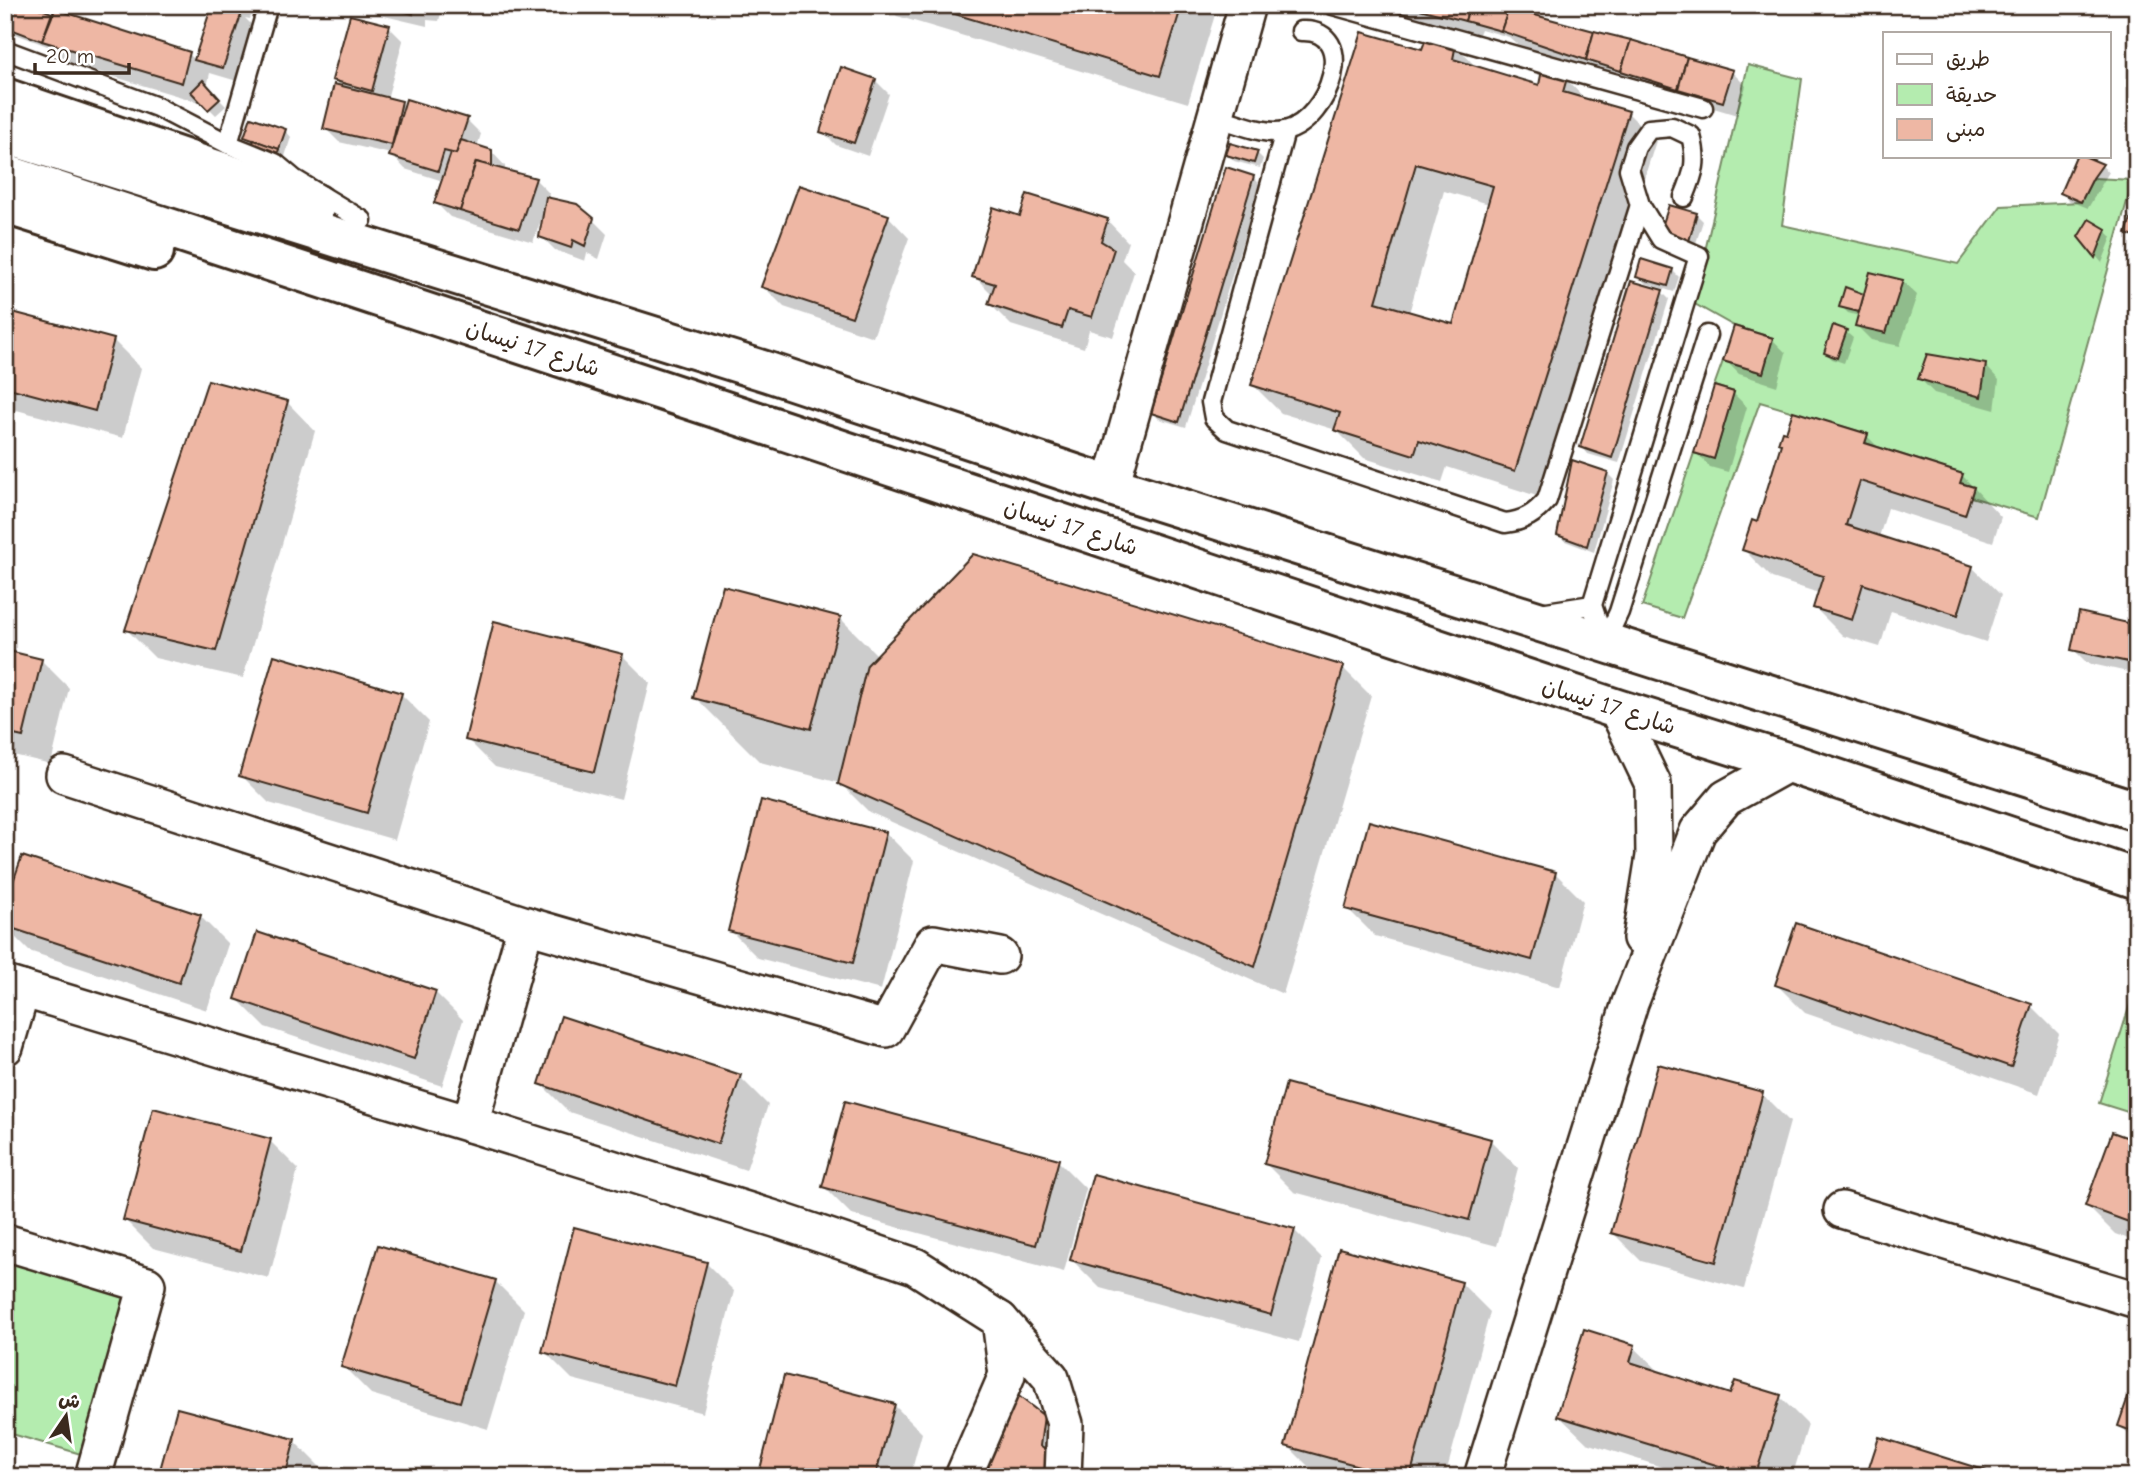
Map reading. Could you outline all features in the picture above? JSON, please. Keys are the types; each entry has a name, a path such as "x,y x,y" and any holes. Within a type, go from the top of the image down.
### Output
{"main road":[{"path":"5,98 362,220 600,294 721,338 768,372"},
{"name":"شارع 17 نيسان","path":"5,134 768,372 1111,486 2137,811"},
{"name":"شارع 17 نيسان","path":"5,174 2137,879"},
{"path":"5,204 583,386 752,420"}],"street":[{"path":"1111,486 1247,5"},
{"path":"1617,709 1653,785 1654,856 1630,1003"},
{"path":"1486,1476 1630,1003 1698,831 1726,798 1789,763"},
{"path":"64,775 526,925 886,1029 933,943 1000,956"},
{"path":"470,1124 526,925"},
{"path":"5,1047 13,987 470,1124 915,1266 1000,1320 1051,1378 1065,1424 1063,1477"},
{"path":"1842,1210 2137,1300"},
{"path":"5,1242 147,1285 93,1477"},
{"path":"963,1477 1007,1375 1000,1320"}],"lane":[{"path":"228,144 268,5"},
{"path":"1333,5 1703,108"},
{"path":"1215,117 1265,131 1284,131 1304,122 1317,111 1325,96 1334,58 1327,40 1310,30 1301,31"},
{"path":"5,50 157,107 228,144 275,163 294,179 362,220"},
{"path":"1605,642 1592,605 1699,256 1661,239 1640,205 1629,169 1636,147 1649,129 1672,127 1691,136 1696,155 1693,174 1684,197"},
{"path":"1284,131 1211,402 1214,418 1227,430 1505,523 1529,517 1547,500 1640,205"},
{"path":"1605,642 1619,612 1707,335"},
{"path":"1521,616 1592,605"}],"green space":[{"path":"1748,65 1802,79 1782,225 1958,264 2001,206 2081,202 2093,178 2133,180 2039,517 1971,497 1974,487 1960,483 1962,474 1865,443 1868,434 1760,402 1682,618 1642,606 1694,453 1714,458 1734,392 1714,386 1723,361 1763,373 1773,338 1734,326 1693,303"},
{"path":"2137,982 2137,1115 2099,1103"},
{"path":"5,1242 147,1285 98,1459 5,1432"}],"building":[{"path":"5,5 15,8 8,28 5,27"},
{"path":"16,5 31,5 52,13 42,41 8,28"},
{"path":"212,5 242,12 223,68 194,60"},
{"path":"379,5 426,5 425,8 414,7 413,14"},
{"path":"925,5 1182,5 1160,76"},
{"path":"1404,5 1470,5 1465,21"},
{"path":"1470,5 1500,5 1509,8 1501,31 1465,21"},
{"path":"1509,8 1594,31 1586,60 1501,31"},
{"path":"55,9 190,52 182,83 42,41"},
{"path":"350,15 390,25 372,91 332,80"},
{"path":"1594,31 1631,40 1621,71 1586,60"},
{"path":"1362,32 1422,49 1427,36 1456,44 1453,59 1539,85 1542,70 1567,78 1563,92 1629,111 1515,471 1419,440 1414,455 1334,430 1340,413 1251,385","holes":["1416,164 1493,186 1453,324 1376,302"]},
{"path":"1631,40 1687,57 1678,89 1621,71"},
{"path":"1687,57 1733,70 1723,102 1678,89"},
{"path":"841,67 876,79 854,143 820,132"},
{"path":"203,80 220,99 208,110 191,92"},
{"path":"334,84 402,101 392,145 323,129"},
{"path":"406,99 468,118 456,154 444,151 438,171 389,156"},
{"path":"251,117 286,129 279,149 244,137"},
{"path":"254,140 279,149 271,173 245,164"},
{"path":"461,140 492,150 492,166 476,162 460,211 434,203 451,153 456,154"},
{"path":"1230,143 1258,151 1254,163 1226,155"},
{"path":"2075,158 2089,158 2103,164 2081,202 2060,193"},
{"path":"476,162 536,178 519,229 460,211"},
{"path":"1226,167 1254,176 1179,422 1151,413"},
{"path":"799,185 889,215 852,317 761,287"},
{"path":"1027,194 1108,219 1101,241 1114,249 1092,317 1068,310 1062,328 988,304 995,284 972,277 993,207 1020,216"},
{"path":"546,197 577,204 594,218 585,246 573,240 571,248 539,237"},
{"path":"2137,199 2137,238 2126,234"},
{"path":"1669,205 1697,213 1689,241 1660,233"},
{"path":"2089,219 2106,229 2095,258 2078,237"},
{"path":"1641,259 1673,269 1668,286 1636,277"},
{"path":"1870,272 1903,280 1886,333 1855,326"},
{"path":"1631,281 1663,290 1612,458 1580,447"},
{"path":"1845,287 1864,294 1859,312 1839,307"},
{"path":"5,310 114,339 95,411 5,387"},
{"path":"1833,325 1847,330 1837,358 1824,353"},
{"path":"1734,326 1773,338 1763,373 1723,361"},
{"path":"1927,354 1986,364 1981,397 1918,379"},
{"path":"208,380 288,401 216,651 125,630"},
{"path":"1714,386 1734,392 1714,459 1694,453"},
{"path":"1793,411 1868,434 1865,443 1963,474 1960,483 1974,487 1965,515 1860,481 1846,525 1973,566 1958,615 1863,584 1852,620 1813,608 1823,576 1742,550 1752,520 1757,522 1781,444 1778,443 1782,431 1786,432"},
{"path":"1572,460 1608,472 1587,546 1557,535"},
{"path":"973,554 1344,666 1255,967 838,784 867,665"},
{"path":"723,586 841,617 811,729 693,698"},
{"path":"2079,612 2137,625 2137,646 2133,663 2071,650"},
{"path":"494,621 623,654 594,772 465,740"},
{"path":"5,650 42,659 23,737 5,733"},
{"path":"274,655 402,693 367,813 239,776"},
{"path":"761,800 886,832 853,963 728,931"},
{"path":"1369,821 1556,872 1532,960 1345,909"},
{"path":"22,856 201,915 179,983 5,926 5,905"},
{"path":"1796,923 2032,1004 2011,1067 1775,985"},
{"path":"257,932 436,991 414,1059 235,999"},
{"path":"561,1016 741,1075 718,1144 539,1084"},
{"path":"1658,1064 1763,1092 1716,1262 1611,1233"},
{"path":"1286,1083 1491,1139 1469,1220 1264,1164"},
{"path":"845,1101 1059,1159 1036,1245 822,1187"},
{"path":"153,1108 271,1139 241,1251 123,1220"},
{"path":"2112,1132 2137,1141 2137,1225 2085,1206"},
{"path":"1093,1174 1295,1229 1271,1315 1070,1260"},
{"path":"574,1227 707,1262 675,1386 542,1352"},
{"path":"378,1245 496,1280 460,1402 341,1367"},
{"path":"1339,1248 1462,1282 1410,1477 1400,1477 1285,1446"},
{"path":"1584,1329 1635,1345 1630,1362 1730,1394 1735,1381 1781,1395 1755,1477 1557,1416"},
{"path":"2137,1371 2137,1433 2118,1426"},
{"path":"784,1375 895,1404 875,1477 758,1477"},
{"path":"1011,1390 1044,1416 1040,1446 1051,1454 1046,1477 974,1477"},
{"path":"177,1408 295,1439 285,1477 158,1477"},
{"path":"1879,1437 2006,1477 1866,1477"}]}
